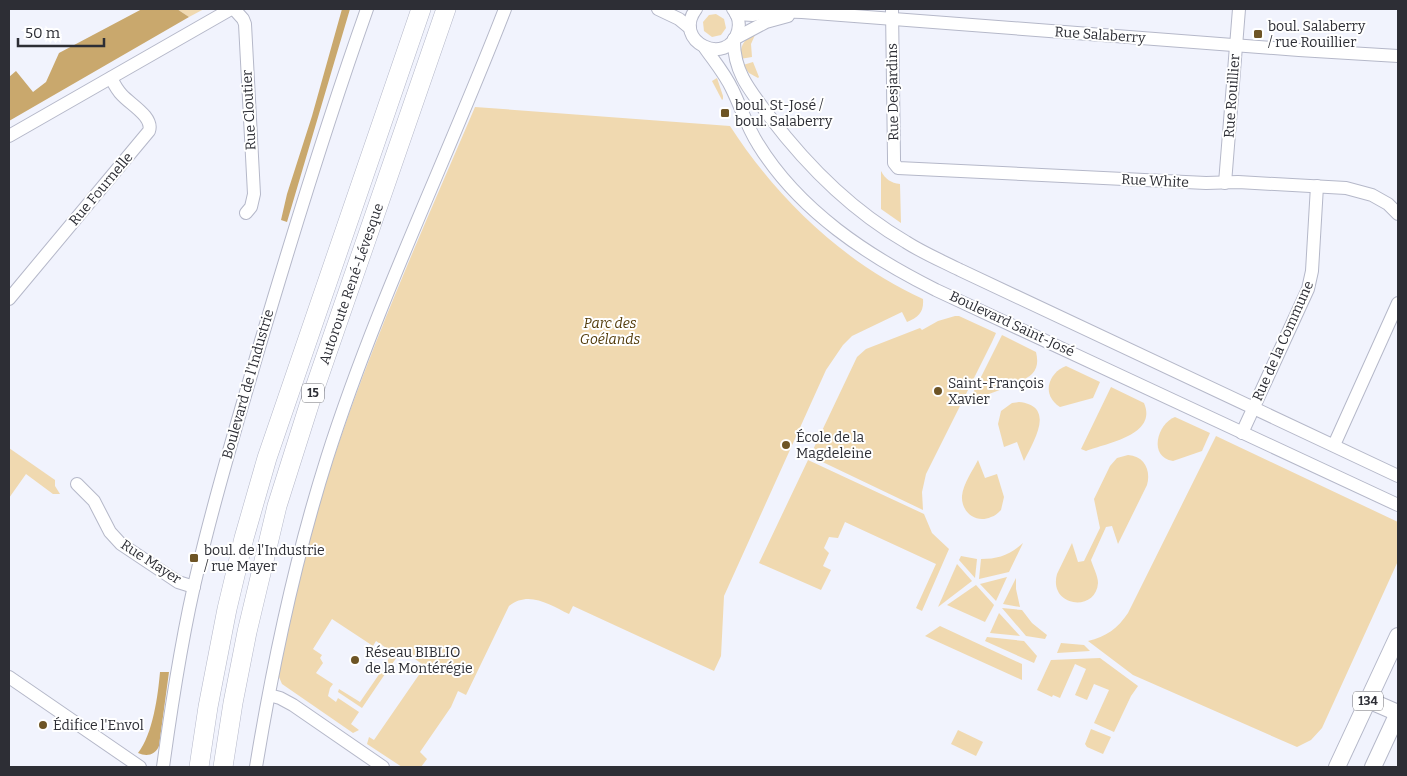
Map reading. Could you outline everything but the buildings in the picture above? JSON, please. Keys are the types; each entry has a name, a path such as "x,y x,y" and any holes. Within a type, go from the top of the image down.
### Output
{"highway":[{"name":"Autoroute René-Lévesque","path":"199,767 211,690 227,609 267,458 421,9"},
{"name":"Autoroute René-Lévesque","path":"223,767 247,632 277,506 318,378 446,9"}],"main road":[{"name":"134","path":"1337,767 1398,636"},
{"path":"1368,700 1398,713"},
{"name":"134","path":"1373,767 1398,713"}],"street":[{"path":"9,136 233,9"},
{"name":"Rue Cloutier","path":"233,9 243,19 245,24 254,194 251,207 246,213"},
{"name":"Boulevard de l'Industrie","path":"164,767 177,677 194,587 222,473 298,215 329,117 367,9"},
{"path":"256,767 269,695 300,552 338,424 394,277 505,9"},
{"path":"658,9 679,19 690,28"},
{"path":"690,28 691,18 696,9"},
{"name":"Rue Rouillier","path":"1225,182 1239,9"},
{"name":"Boulevard Saint-José","path":"735,11 739,27 734,40 735,58 742,78 793,147 817,174 877,224 908,244 938,259 1398,476"},
{"name":"Rue Salaberry","path":"735,11 753,15 770,11 892,14 1236,45 1398,56"},
{"name":"Rue Salaberry","path":"705,48 719,49 729,45 734,40 766,22 802,12"},
{"name":"Rue Desjardins","path":"892,14 894,163 898,168 905,169"},
{"name":"Boulevard Saint-José","path":"690,28 694,38 705,48 728,81 758,144 772,163 809,204 858,245 893,267 936,290 1398,505"},
{"name":"Rue Fournelle","path":"9,299 149,131 148,120 123,96 111,78"},
{"name":"Rue White","path":"905,169 1346,188 1364,192 1388,204 1398,214"},
{"name":"Rue de la Commune","path":"1242,433 1311,280 1317,186"},
{"path":"1334,445 1398,303"},
{"name":"Rue Mayer","path":"77,484 94,501 110,532 122,544 178,582 194,587"},
{"path":"9,677 140,767"},
{"path":"269,695 293,705 383,767"}],"green space":[{"path":"177,9 204,9 189,17"},
{"path":"716,14 724,19 726,28 721,35 712,37 704,31 703,22 709,15"},
{"path":"755,35 751,44 752,57 740,59 743,44 747,39"},
{"path":"753,62 758,78 749,73 743,65"},
{"path":"717,78 723,96 722,100 712,81"},
{"name":"Parc des Goélands","path":"475,107 730,126 769,179 814,226 839,248 866,267 923,299 923,307 918,316 907,322 902,312 852,336 843,345 826,370 724,596 721,656 714,671 573,606 569,614 547,603 532,599 517,601 509,606 466,695 458,691 451,707 420,752 427,759 421,767 402,767 367,744 369,737 374,740 425,666 402,650 387,671 384,668 392,652 376,641 373,646 332,619 313,649 322,655 320,658 323,663 316,673 333,684 328,696 336,702 338,698 359,712 351,724 359,730 353,733 282,684 279,670 307,546 335,454 391,304"},
{"path":"881,171 889,180 900,184 901,223 881,209"},
{"path":"959,316 996,333 926,474 922,492 923,510 810,456 857,357 866,349 920,328 922,330 938,321"},
{"path":"1002,335 1036,352 1037,361 1035,369 1028,377 1014,384 977,399 971,397"},
{"path":"1066,366 1100,382 1093,398 1060,407 1054,402 1050,397 1049,391 1051,379 1060,369"},
{"path":"1111,387 1144,403 1146,414 1144,423 1128,436 1117,441 1086,451 1081,449"},
{"path":"1019,402 1030,405 1037,410 1040,417 1036,435 1024,461 1017,442 1004,447 998,424 1001,411 1012,403"},
{"path":"1175,417 1210,433 1202,451 1173,461 1165,458 1160,453 1158,440 1164,426"},
{"path":"1216,436 1398,522 1398,561 1322,728 1311,740 1297,747 1133,675 1088,641 1111,631 1128,613"},
{"path":"9,448 55,480 55,486 60,494 53,494 26,474 9,498"},
{"path":"1128,455 1143,461 1148,475 1147,485 1118,544 1112,526 1106,527 1091,560 1098,580 1095,593 1089,599 1082,602 1073,602 1065,599 1059,594 1056,585 1057,574 1072,543 1078,562 1084,561 1100,528 1094,499 1110,466 1117,458"},
{"path":"808,460 924,514 932,533 949,549 922,611 916,608 936,564 845,522 838,538 829,537 824,548 829,553 823,566 831,570 821,590 759,563"},
{"path":"978,460 985,478 997,474 1004,497 1001,510 994,516 985,519 975,518 970,515 962,502 964,487"},
{"path":"1023,543 1009,572 979,579 981,559 1004,556"},
{"path":"961,556 977,559 975,578 959,560"},
{"path":"957,564 972,581 938,607"},
{"path":"1007,577 996,601 980,584"},
{"path":"1016,578 1016,589 1020,607 1003,604"},
{"path":"976,585 994,605 985,622 947,605"},
{"path":"1002,608 1022,610 1032,623 1047,635 1045,639 1026,636"},
{"path":"999,613 1020,636 990,633"},
{"path":"940,626 1022,664 1022,680 925,636"},
{"path":"987,637 1024,641 1037,656 1034,663 985,641"},
{"path":"1061,643 1084,645 1090,651 1057,653"},
{"path":"1100,658 1138,686 1131,696 1114,732 1094,723 1109,690 1094,684 1087,700 1075,695 1086,669 1075,664 1060,698 1053,695 1052,697 1037,690 1051,660"},
{"path":"380,673 385,674 362,708 338,692 339,689 360,702"},
{"path":"1091,729 1111,737 1103,754 1087,747 1085,744"},
{"path":"958,730 983,742 976,756 951,744"}],"shaded area":[{"path":"142,9 177,9 189,17 9,121 9,77 16,71 33,92 46,82 59,53"},
{"path":"342,9 350,9 287,222 281,220 287,194 312,116"},
{"path":"160,672 169,672 159,746 153,753 148,755 141,754 138,753 151,725"}],"place":[{"name":"boul. Salaberry / rue Rouillier","path":"1258,34"},
{"name":"boul. St-José / boul. Salaberry","path":"725,113"},
{"name":"Saint-François Xavier","path":"938,391"},
{"name":"École de la Magdeleine","path":"786,445"},
{"name":"boul. de l'Industrie / rue Mayer","path":"194,558"},
{"name":"Réseau BIBLIO de la Montérégie","path":"355,660"},
{"name":"Édifice l'Envol","path":"43,725"}]}
